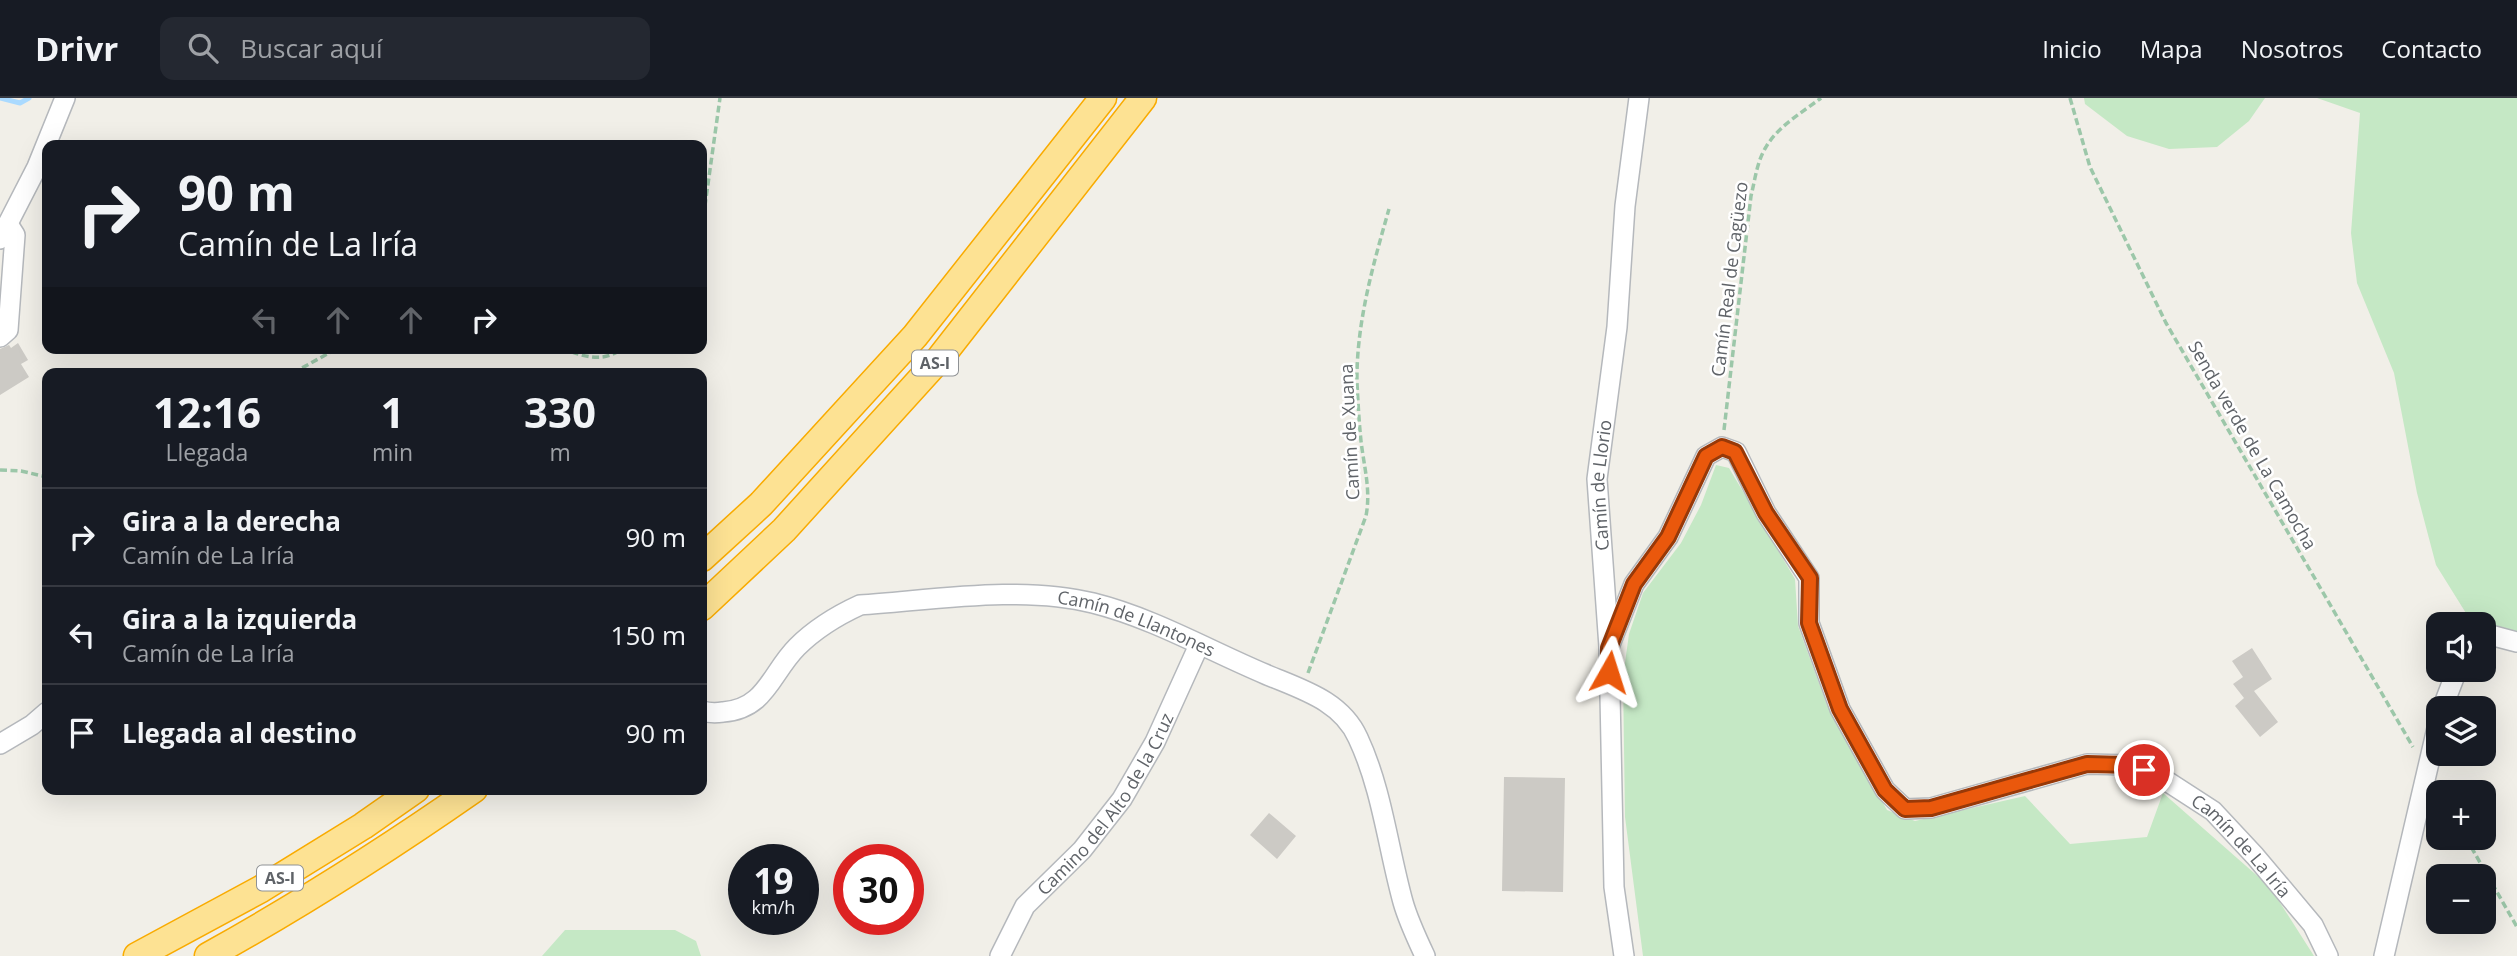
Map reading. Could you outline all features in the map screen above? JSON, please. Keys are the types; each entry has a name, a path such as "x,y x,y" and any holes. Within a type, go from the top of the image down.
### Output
{"highway":[{"name":"AS-I","path":"707,554 761,505 915,336 1102,98"},
{"name":"AS-I","path":"707,602 784,530 940,358 1143,98"},
{"name":"AS-I","path":"137,956 261,889 407,795"},
{"name":"AS-I","path":"208,956 279,917 383,852 465,795"}],"street":[{"path":"48,140 65,98"},
{"name":"Camín de Llorio","path":"1625,956 1614,887 1609,648 1597,479 1617,327 1625,206 1639,98"},
{"path":"0,337 8,330 15,235 4,231 42,155"},
{"path":"1609,648 1634,584 1668,537 1706,456 1722,447"},
{"name":"Camín de La Iría","path":"1722,447 1735,452 1766,513 1810,578 1809,623 1840,709 1885,790 1905,809 1931,808 2087,764 2129,765 2159,776 2213,811 2313,925 2328,956"},
{"name":"Camín de Llantones","path":"707,712 736,711 758,699 795,649 814,631 836,616 860,605 1027,594 1090,602 1137,616 1303,688 1334,707 1346,718 1358,737 1376,793 1403,905 1425,956"},
{"path":"2496,637 2517,642"},
{"name":"Camino del Alto de la Cruz","path":"1000,956 1025,906 1082,850 1122,799 1155,742 1199,645"},
{"path":"0,744 42,716"},
{"path":"2384,956 2427,766"}],"path":[{"path":"707,191 720,98"},
{"name":"Camín Real de Cagüezo","path":"1722,447 1751,196 1758,166 1766,146 1781,130 1821,98"},
{"name":"Senda verde de La Camocha","path":"2070,98 2090,167 2166,323 2426,769"},
{"name":"Camín de Xuana","path":"1303,688 1366,516 1369,500 1361,442 1357,381 1362,319 1375,257 1390,209"},
{"path":"302,368 327,354"},
{"path":"576,354 603,358 612,354"},
{"path":"0,470 42,476"},
{"path":"2473,850 2517,927"}],"green space":[{"path":"2084,98 2265,98 2249,121 2217,147 2169,149 2127,136 2085,104"},
{"path":"2317,98 2517,98 2517,634 2496,627 2496,612 2465,612 2436,565 2417,493 2394,373 2357,283 2351,233 2360,113"},
{"path":"1716,465 1729,468 1795,579 1798,626 1827,705 1887,810 1915,821 2025,796 2070,844 2147,837 2163,793 2270,887 2314,956 1643,956 1625,817 1623,677 1629,634 1643,593 1681,543 1701,505"},
{"path":"565,930 675,930 696,941 701,956 542,956"}],"building":[{"path":"18,343 28,360 21,364 29,377 0,395 0,349 9,345 11,348"},
{"path":"2252,648 2272,679 2254,691 2278,722 2260,737 2235,706 2244,698 2233,684 2243,677 2232,661"},
{"path":"1504,777 1565,778 1563,892 1502,891"},
{"path":"1269,813 1296,836 1277,859 1250,835"}],"waterway":[{"path":"0,98 20,103 29,98"}],"route":[{"path":"1609,672 1609,648 1634,584 1668,537 1706,456 1722,447 1735,452 1766,513 1810,578 1809,623 1840,709 1885,790 1905,809 1931,808 2087,764 2129,765 2144,770"}]}
